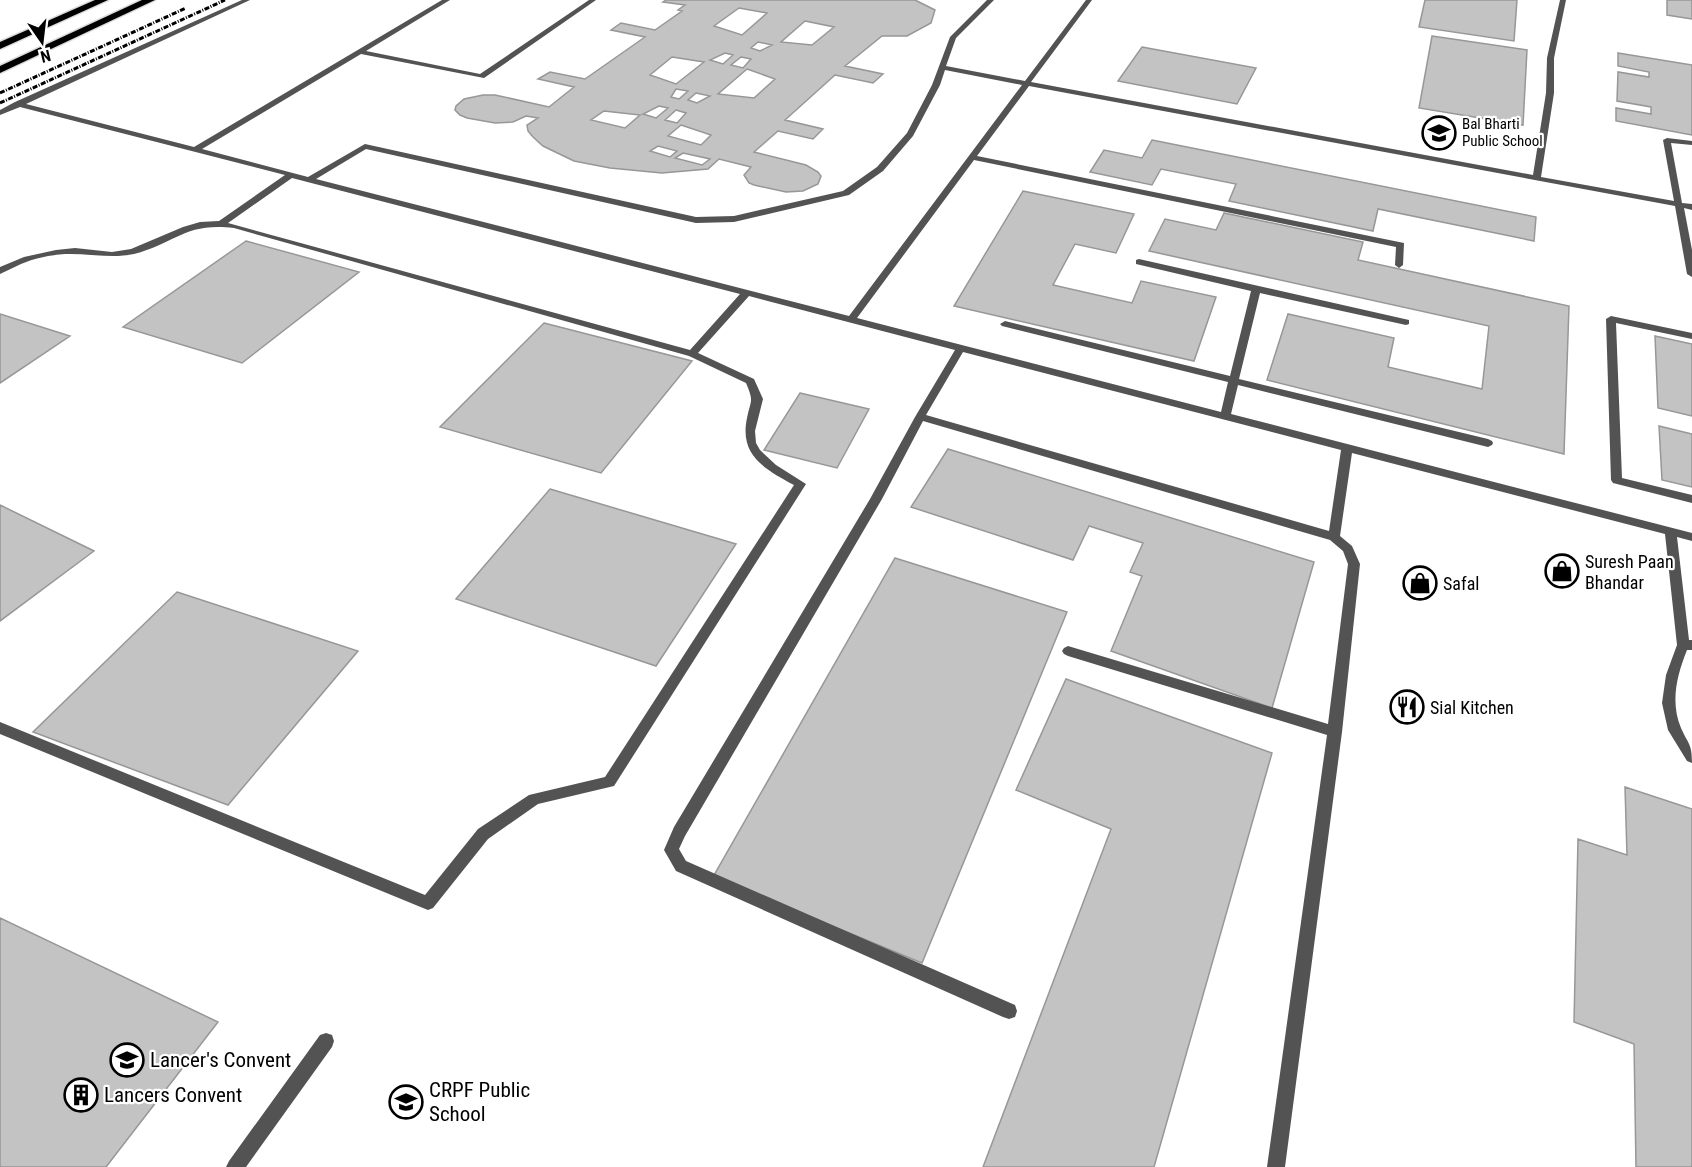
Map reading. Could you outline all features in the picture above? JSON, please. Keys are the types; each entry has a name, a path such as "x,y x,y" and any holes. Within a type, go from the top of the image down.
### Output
{"highway":[{"path":"0,46 103,0"},
{"path":"0,70 150,0"}],"street":[{"path":"0,113 248,0"},
{"path":"196,149 447,0"},
{"path":"360,51 482,75 593,0"},
{"path":"310,179 365,146 696,220 734,219 846,193 880,169 910,135 936,85 953,38 991,0"},
{"path":"852,318 1089,0"},
{"path":"1537,177 1550,93 1548,79 1552,45 1563,0"},
{"path":"943,68 1692,207"},
{"path":"18,104 1692,537"},
{"path":"1692,143 1667,140 1677,204 1688,233 1692,274"},
{"path":"970,157 1401,245 1399,265"},
{"path":"222,223 292,174"},
{"path":"0,271 24,259 48,253 124,253 184,228 203,223 222,223 692,354 750,381 758,399 748,424 752,447 766,464 800,484 609,782 534,799 483,834 428,903 0,728"},
{"path":"1139,262 1406,322"},
{"path":"1225,417 1256,289"},
{"path":"692,354 748,291"},
{"path":"1692,336 1611,319 1617,480 1692,499"},
{"path":"1005,324 1488,443"},
{"path":"962,347 920,417 876,499 679,832 671,850 681,866 1009,1011"},
{"path":"920,417 1334,537 1348,549 1354,564 1335,732 1305,970 1276,1167"},
{"path":"1334,537 1347,449"},
{"path":"1671,532 1687,645 1673,667 1667,698 1677,739 1692,757"},
{"path":"1068,651 1335,732"},
{"path":"236,1167 326,1041"}],"building":[{"path":"666,0 915,0 935,10 931,23 907,36 882,36 845,66 883,74 873,83 835,75 785,120 823,129 813,139 778,131 754,152 806,165 818,172 821,176 818,184 803,191 786,192 754,185 749,183 744,175 751,167 719,159 708,169 662,173 610,168 574,161 543,146 533,137 527,125 538,118 526,116 513,122 495,123 467,118 455,110 464,99 483,95 495,95 549,107 574,87 538,79 550,72 585,79 645,37 611,30 621,23 655,30 682,11 678,10 685,5 663,2","holes":["739,8 767,13 742,35 714,26","805,21 834,27 812,45 781,42","758,42 772,45 760,51 751,48","725,53 733,55 723,64 710,60","672,57 704,62 676,84 650,75","741,57 751,59 743,68 731,65","747,69 775,79 754,98 718,94","676,89 688,91 679,99 671,97","696,93 710,96 697,103 688,100","659,106 668,108 656,118 643,114","676,110 686,113 677,123 665,120","604,111 640,115 625,128 591,120","681,125 711,135 701,145 668,136","658,146 677,151 670,157 650,151","683,153 710,159 702,165 675,158"]},
{"path":"1425,0 1517,0 1514,41 1419,27"},
{"path":"1667,0 1692,0 1692,19 1667,15"},
{"path":"1432,36 1527,50 1523,125 1419,108"},
{"path":"1142,47 1256,68 1237,104 1118,81"},
{"path":"1618,53 1692,65 1692,135 1616,121 1616,108 1651,114 1651,107 1617,101 1618,72 1649,77 1649,72 1618,66"},
{"path":"1152,140 1536,217 1534,241 1378,209 1373,231 1229,201 1236,184 1161,169 1152,185 1090,172 1104,150 1142,158"},
{"path":"1023,191 1134,214 1116,253 1075,244 1053,285 1132,303 1141,281 1216,297 1194,361 954,306"},
{"path":"1224,213 1363,242 1358,260 1569,306 1564,454 1267,380 1288,314 1394,338 1388,367 1482,389 1489,326 1149,251 1165,219 1216,230"},
{"path":"246,241 359,272 242,363 123,327"},
{"path":"0,314 70,336 0,383"},
{"path":"544,323 692,361 601,473 440,427"},
{"path":"1655,336 1692,344 1692,416 1658,408"},
{"path":"800,393 869,409 837,468 764,450"},
{"path":"1659,426 1692,434 1692,487 1662,480"},
{"path":"948,449 1314,562 1272,708 1111,651 1142,576 1130,572 1143,543 1089,526 1073,560 911,507"},
{"path":"550,489 736,544 656,666 456,599"},
{"path":"0,505 94,551 0,621"},
{"path":"895,558 1067,612 922,963 713,877"},
{"path":"177,592 358,651 228,805 33,732"},
{"path":"1066,679 1272,753 1154,1167 983,1167 1111,829 1016,790"},
{"path":"1625,787 1692,809 1692,1167 1636,1167 1634,1044 1574,1022 1578,839 1627,855"},
{"name":"Lancers Convent","path":"0,918 218,1022 106,1167 0,1167"}],"railway":[{"path":"0,103 225,0"},
{"path":"0,93 186,8"}],"place":[{"name":"Bal Bharti Public School","path":"1439,133"},
{"name":"Suresh Paan Bhandar","path":"1562,571"},
{"name":"Safal","path":"1420,583"},
{"name":"Sial Kitchen","path":"1407,707"},
{"name":"Lancer's Convent","path":"127,1060"},
{"name":"Lancers Convent","path":"81,1095"},
{"name":"CRPF Public School","path":"406,1102"}]}
